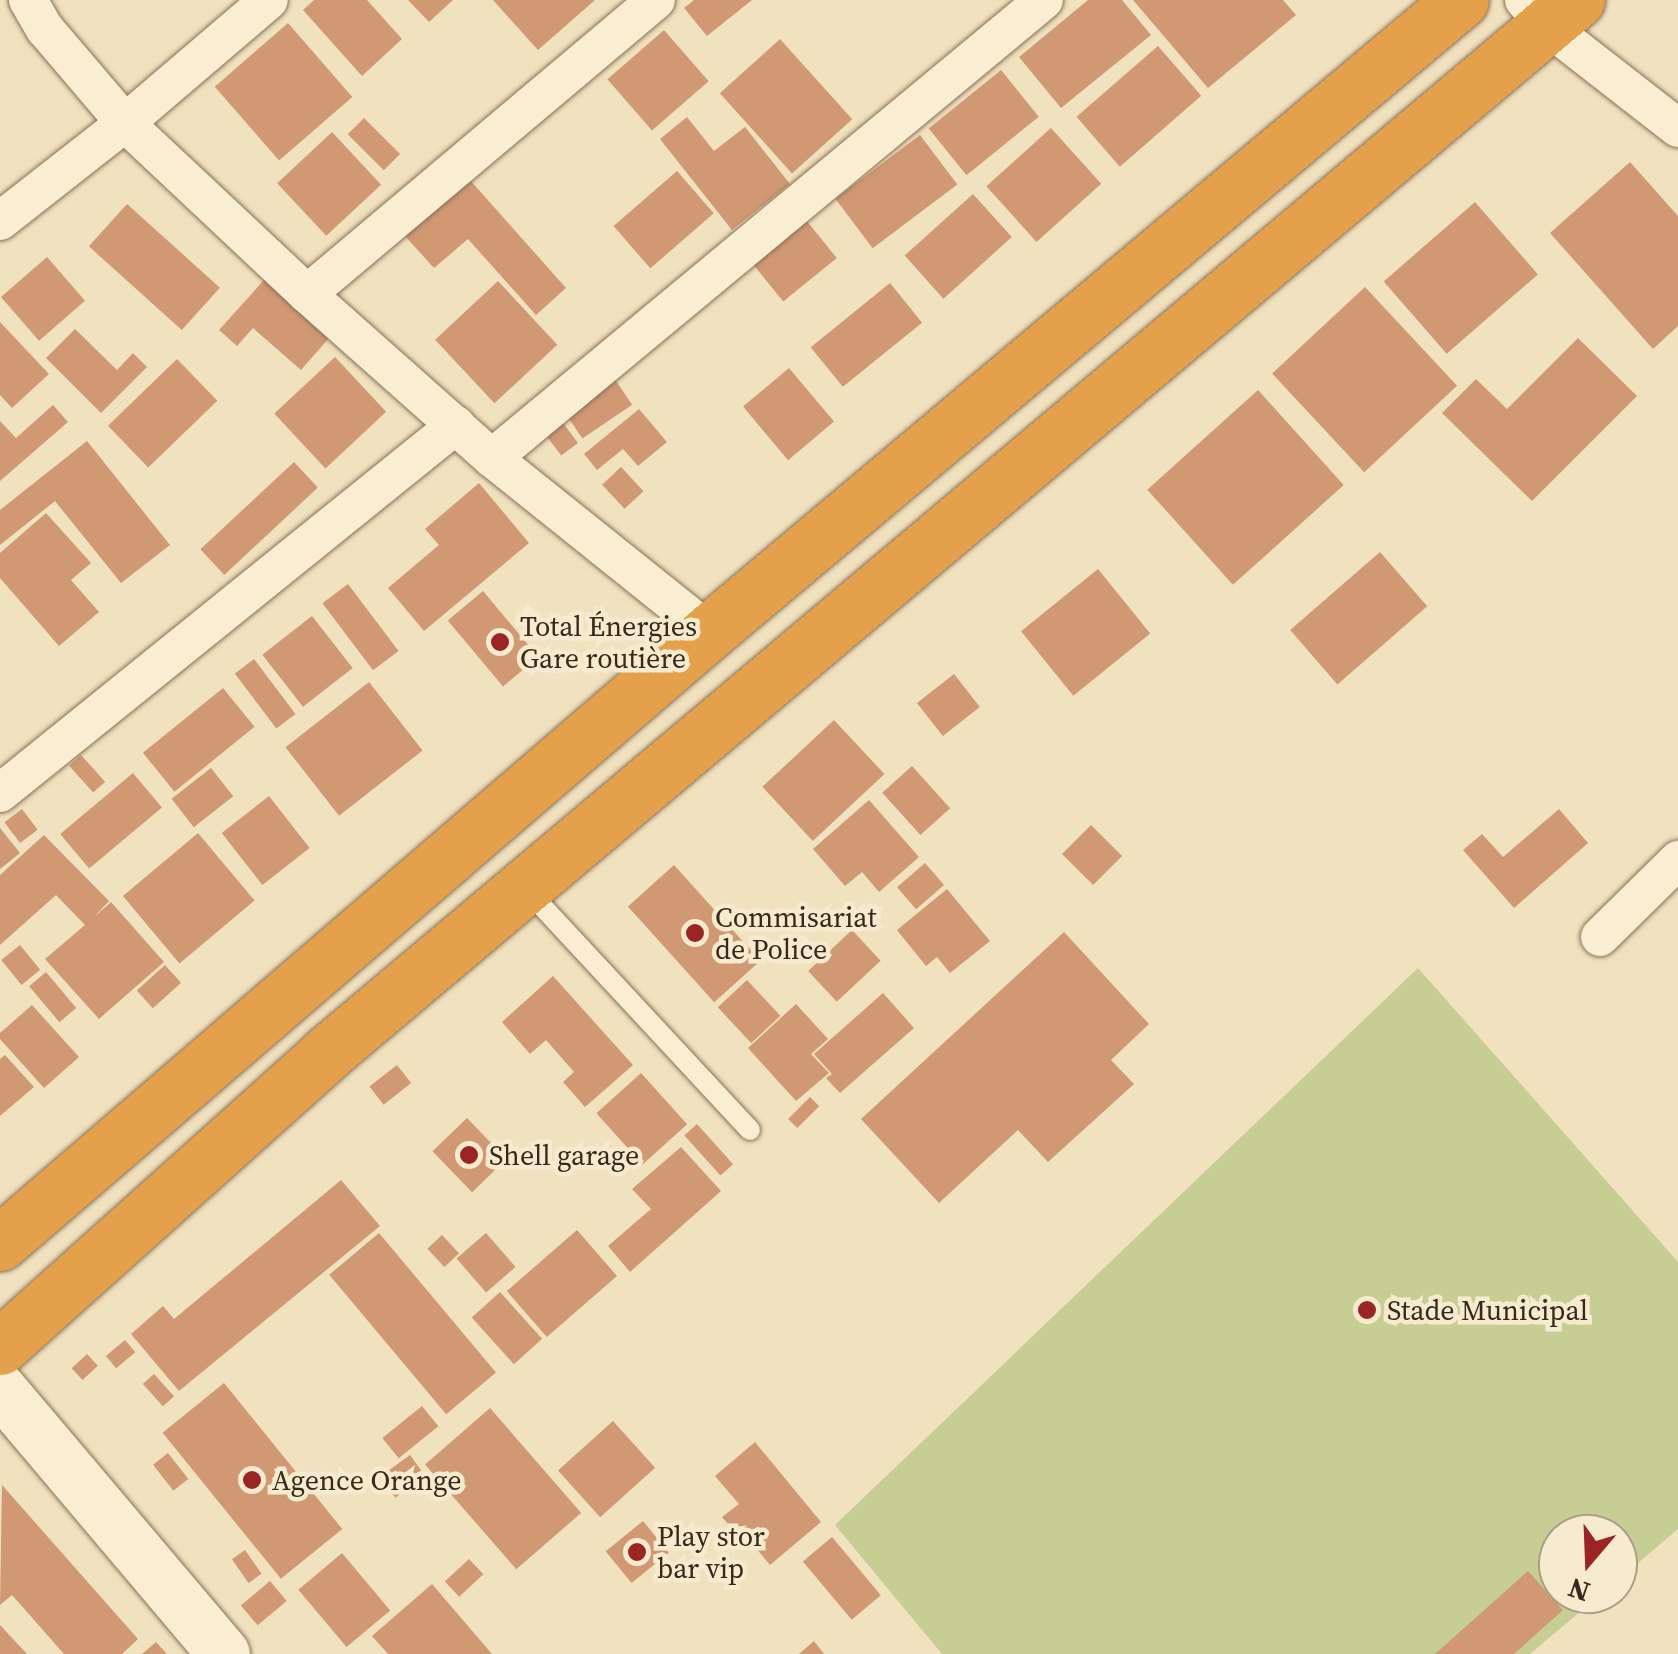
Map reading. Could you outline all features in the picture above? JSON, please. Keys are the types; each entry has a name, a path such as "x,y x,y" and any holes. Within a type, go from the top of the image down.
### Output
{"highway":[{"path":"0,1243 709,632 1461,0"},
{"path":"0,1347 326,1054 636,795 1550,9"},
{"path":"584,740 636,795"}],"street":[{"path":"28,0 45,29 125,124 307,294 492,458 709,632"},
{"path":"0,221 125,124 269,0"},
{"path":"307,294 656,0"},
{"path":"492,458 1044,0"},
{"path":"1550,9 1678,128"},
{"path":"0,793 456,426"},
{"path":"1600,937 1678,860"},
{"path":"0,1389 224,1654"}],"lane":[{"path":"525,888 750,1130"}],"green space":[{"name":"Stade Municipal","path":"1418,968 1678,1262 1678,1529 1638,1563 1638,1514 1538,1514 1538,1614 1577,1614 1530,1654 942,1654 835,1525"}],"building":[{"path":"314,0 367,0 402,39 362,76 303,10"},
{"path":"408,0 453,0 429,22"},
{"path":"493,0 595,0 538,50"},
{"path":"694,0 752,0 707,36 684,8"},
{"path":"1088,0 1122,0 1151,35 1061,108 1019,57"},
{"path":"1133,0 1283,0 1296,15 1208,88"},
{"path":"288,23 352,97 279,161 215,87"},
{"path":"664,30 709,81 652,131 607,79"},
{"path":"780,39 852,119 792,173 720,93"},
{"path":"1158,46 1201,96 1120,167 1076,117"},
{"path":"1001,70 1039,117 966,175 929,129"},
{"path":"687,117 714,151 745,127 790,184 732,230 660,139"},
{"path":"364,118 400,154 384,170 348,134"},
{"path":"1051,128 1101,184 1037,242 986,186"},
{"path":"332,132 381,185 326,236 277,183"},
{"path":"920,135 957,185 873,248 835,199"},
{"path":"1630,162 1678,216 1678,326 1653,349 1550,233"},
{"path":"677,171 714,213 650,268 614,226"},
{"path":"470,180 566,288 536,315 468,239 434,268 405,236"},
{"path":"973,194 1012,237 943,299 905,256"},
{"path":"1475,202 1538,274 1447,354 1384,281"},
{"path":"127,204 220,288 182,330 89,246"},
{"path":"806,220 837,258 783,302 752,263"},
{"path":"47,257 85,301 39,341 1,297"},
{"path":"264,280 329,338 301,370 253,328 237,346 219,330"},
{"path":"498,281 557,345 494,403 435,340"},
{"path":"890,283 922,323 843,387 811,347"},
{"path":"1365,287 1457,386 1364,472 1272,374"},
{"path":"0,322 49,374 12,408 0,395"},
{"path":"75,329 117,370 133,353 147,367 101,413 46,358"},
{"path":"1578,338 1637,396 1532,501 1442,413 1476,379 1507,409"},
{"path":"335,357 386,412 325,468 274,414"},
{"path":"177,359 217,401 148,467 108,426"},
{"path":"789,368 834,422 788,460 743,407"},
{"path":"612,375 632,405 582,438 562,409"},
{"path":"1258,390 1344,485 1233,585 1147,490"},
{"path":"53,405 68,422 0,481 0,421 16,438"},
{"path":"639,409 667,442 638,466 623,449 597,470 584,454"},
{"path":"563,423 578,443 561,456 546,436"},
{"path":"87,441 170,545 121,583 55,501 0,545 0,510"},
{"path":"294,462 318,488 224,575 200,549"},
{"path":"621,467 644,491 624,509 602,485"},
{"path":"479,483 529,543 424,631 388,588 439,545 425,529"},
{"path":"46,513 91,563 71,580 99,612 59,646 0,578 0,553"},
{"path":"1380,552 1427,606 1337,684 1290,630"},
{"path":"1098,569 1150,634 1073,696 1021,631"},
{"path":"348,584 399,651 373,670 322,603"},
{"path":"483,591 538,657 503,686 448,621"},
{"path":"312,616 353,668 303,707 262,655"},
{"path":"254,659 296,714 276,729 235,673"},
{"path":"954,674 980,707 943,736 917,703"},
{"path":"369,682 423,751 339,816 285,747"},
{"path":"223,688 254,727 174,792 143,753"},
{"path":"834,720 884,774 813,841 762,787"},
{"path":"81,755 105,782 93,792 69,766"},
{"path":"912,766 950,808 920,835 882,793"},
{"path":"211,768 233,796 194,827 172,799"},
{"path":"133,773 162,807 89,869 60,834"},
{"path":"269,796 310,848 262,885 222,833"},
{"path":"869,800 919,857 879,892 862,872 845,886 813,849"},
{"path":"22,809 38,830 20,843 4,822"},
{"path":"1559,809 1588,843 1514,908 1463,850 1482,834 1503,857"},
{"path":"1091,825 1122,856 1093,885 1062,854"},
{"path":"0,828 20,853 0,869"},
{"path":"198,833 255,900 179,963 123,896"},
{"path":"44,835 109,901 94,917 111,902 164,962 99,1019 45,959 85,925 56,895 0,945 0,875"},
{"path":"925,863 944,885 916,909 897,887"},
{"name":"Commisariat de Police","path":"674,865 760,961 714,1002 628,906"},
{"path":"947,889 990,941 950,973 937,957 926,966 897,930"},
{"path":"852,930 881,961 837,1002 808,971"},
{"path":"1064,932 1149,1024 1111,1060 1134,1084 1048,1162 1018,1130 939,1203 861,1119"},
{"path":"20,945 40,970 21,985 1,960"},
{"path":"165,965 181,983 153,1008 137,990"},
{"path":"46,972 76,1008 59,1022 29,986"},
{"path":"553,976 633,1065 585,1107 563,1082 574,1072 546,1040 530,1054 502,1022"},
{"path":"747,980 780,1016 751,1043 718,1007"},
{"path":"883,993 914,1028 840,1093 826,1078 832,1074 814,1054"},
{"path":"796,1004 828,1039 811,1054 829,1073 796,1101 748,1048"},
{"path":"32,1005 79,1057 44,1088 0,1039 0,1033"},
{"path":"5,1055 34,1087 0,1116 0,1059"},
{"path":"397,1065 411,1083 384,1105 369,1087"},
{"path":"641,1073 687,1124 643,1164 596,1113"},
{"path":"810,1097 819,1106 797,1128 788,1119"},
{"name":"Shell garage","path":"467,1118 507,1159 472,1192 432,1151"},
{"path":"697,1124 733,1164 720,1176 684,1135"},
{"path":"681,1147 721,1191 630,1272 608,1246 651,1209 632,1189"},
{"path":"341,1180 380,1226 179,1391 131,1334 163,1306 174,1319"},
{"path":"577,1230 617,1276 547,1337 507,1291"},
{"path":"379,1233 496,1372 446,1414 329,1275"},
{"path":"486,1233 516,1267 486,1293 457,1259"},
{"path":"442,1235 459,1253 444,1267 427,1249"},
{"path":"500,1292 542,1339 514,1364 472,1317"},
{"path":"125,1340 135,1352 116,1368 106,1356"},
{"path":"87,1354 98,1366 83,1380 72,1368"},
{"path":"154,1374 174,1396 163,1406 143,1384"},
{"name":"Agence Orange","path":"224,1383 342,1529 281,1579 163,1433"},
{"path":"422,1406 438,1426 399,1458 382,1438"},
{"path":"490,1408 581,1513 516,1569 425,1464"},
{"path":"613,1421 655,1468 600,1517 558,1471"},
{"path":"755,1442 821,1522 770,1565 741,1530 737,1534 722,1517 739,1504 715,1476"},
{"path":"168,1453 188,1479 173,1491 153,1465"},
{"path":"410,1455 425,1476 395,1498 380,1477"},
{"path":"2,1485 138,1639 122,1654 64,1654 12,1595 0,1605"},
{"name":"Play stor bar vip","path":"643,1521 669,1553 631,1583 606,1551"},
{"path":"832,1537 881,1595 852,1620 803,1561"},
{"path":"245,1550 262,1574 249,1583 232,1559"},
{"path":"342,1553 390,1610 347,1647 298,1590"},
{"path":"469,1559 483,1574 459,1597 445,1582"},
{"path":"1528,1571 1538,1582 1538,1614 1559,1614 1514,1654 1435,1654"},
{"path":"270,1581 287,1601 258,1625 241,1605"},
{"path":"432,1584 492,1654 388,1654 372,1636"},
{"path":"0,1625 27,1654 0,1654"},
{"path":"814,1641 824,1654 799,1654"},
{"path":"156,1642 167,1654 142,1654"}],"place":[{"name":"Total Énergies Gare routière","path":"500,642"},
{"name":"Commisariat de Police","path":"695,933"},
{"name":"Shell garage","path":"469,1155"},
{"name":"Stade Municipal","path":"1367,1310"},
{"name":"Agence Orange","path":"252,1480"},
{"name":"Play stor bar vip","path":"637,1552"}]}
